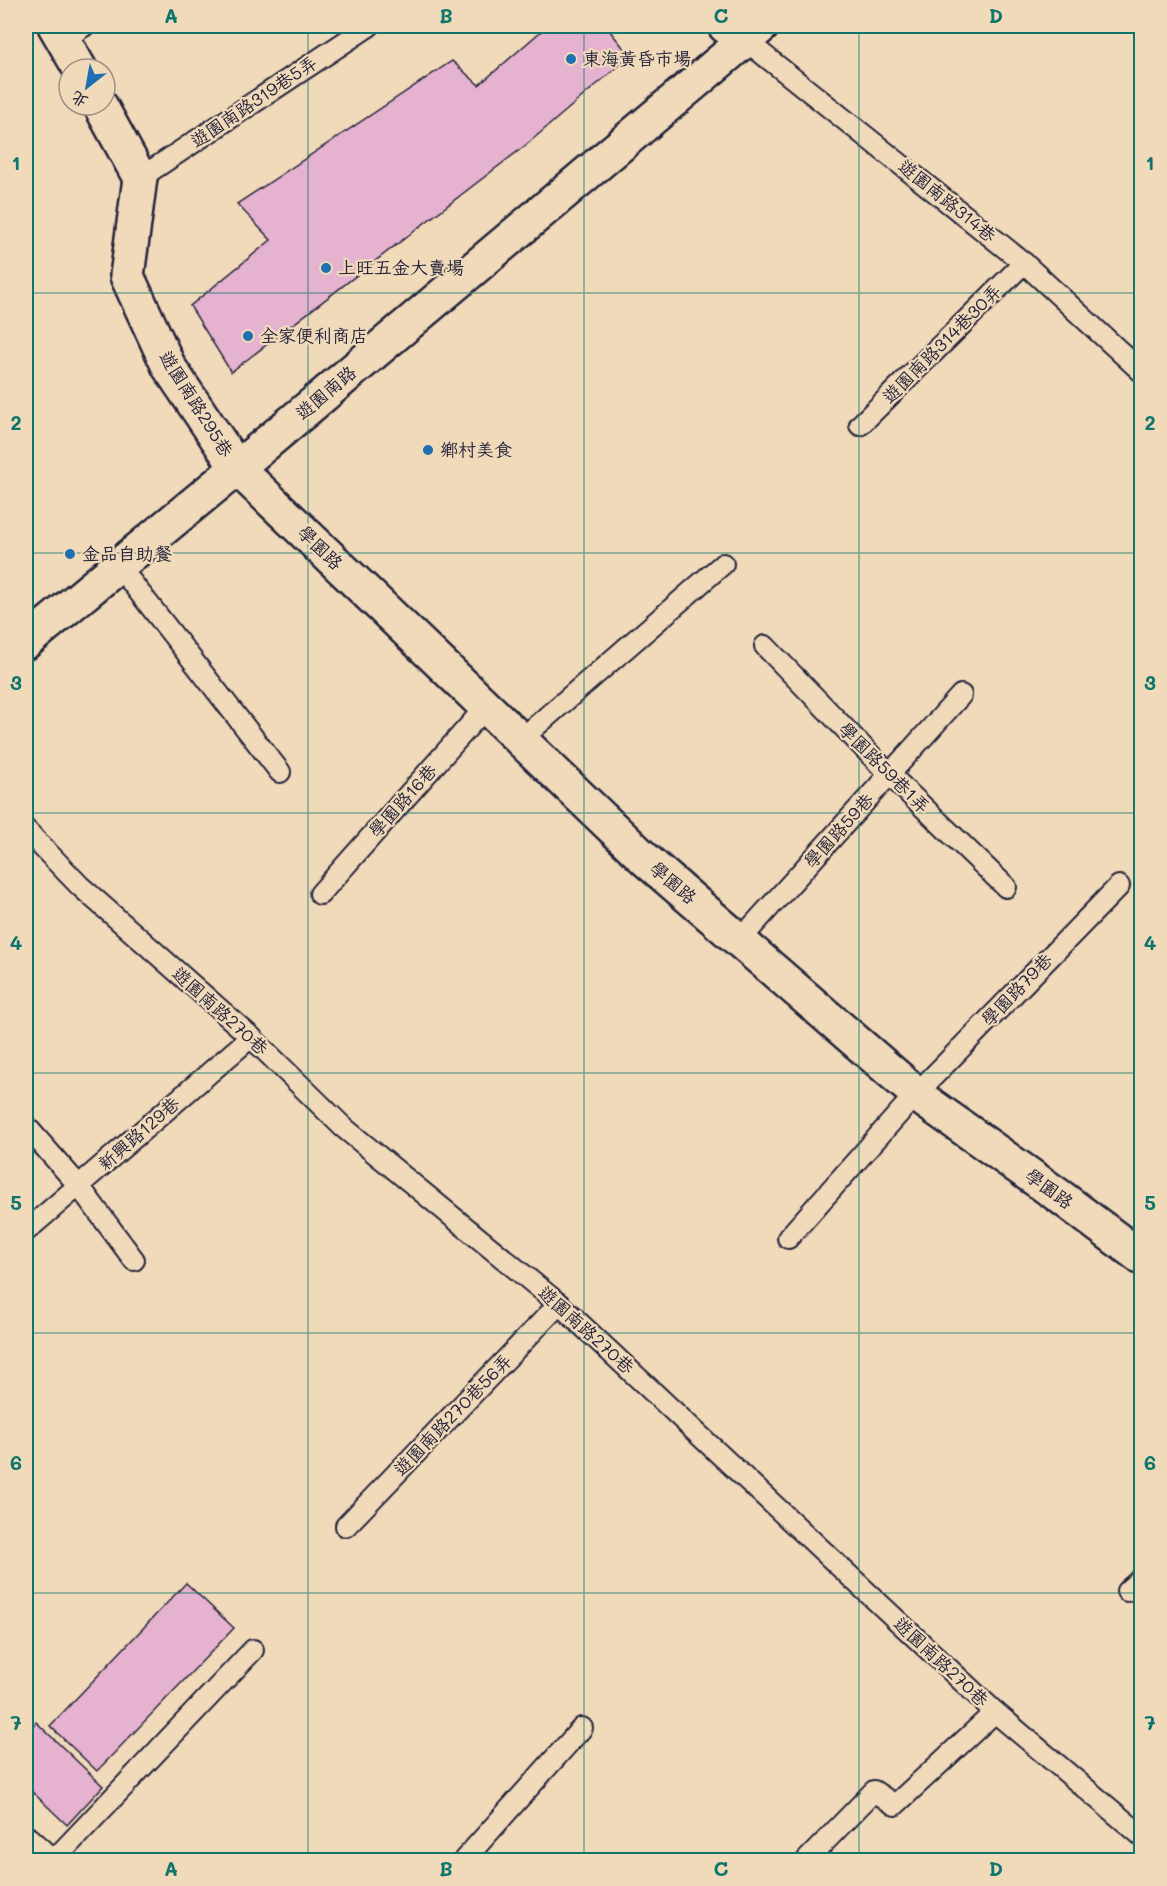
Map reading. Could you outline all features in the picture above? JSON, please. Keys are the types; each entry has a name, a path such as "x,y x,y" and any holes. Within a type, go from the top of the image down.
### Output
{"street":[{"path":"68,30 76,57"},
{"name":"遊園南路","path":"26,642 237,468 744,30"},
{"path":"107,117 140,178"},
{"name":"遊園南路295巷","path":"140,178 127,276 169,367 237,468"},
{"name":"學園路","path":"237,468 646,860 916,1094 1142,1258"},
{"path":"26,1844 44,1860"}],"lane":[{"name":"遊園南路319巷5弄","path":"140,178 369,26"},
{"name":"遊園南路314巷","path":"744,30 1024,263 1142,372"},
{"name":"遊園南路314巷30弄","path":"860,425 1024,263"},
{"path":"520,740 723,564"},
{"path":"118,565 280,772"},
{"name":"學園路59巷1弄","path":"765,646 889,774 1006,887"},
{"name":"學園路59巷","path":"740,940 961,695"},
{"name":"學園路16巷","path":"320,894 486,707"},
{"name":"遊園南路270巷","path":"26,830 80,886 251,1037 343,1127 559,1304 995,1712 1142,1836"},
{"name":"學園路79巷","path":"788,1238 916,1094 1119,886"},
{"name":"新興路129巷","path":"26,1231 251,1037"},
{"path":"26,1126 79,1186 134,1260"},
{"name":"遊園南路270巷56弄","path":"346,1526 559,1304"},
{"path":"54,1860 253,1650"},
{"path":"807,1860 874,1791 895,1805 995,1712"},
{"path":"464,1860 582,1728"}],"building":[{"path":"547,26 606,26 630,56 526,145 231,372 190,306 271,240 237,204 452,61 479,85"},
{"path":"186,1583 234,1628 97,1771 50,1726"},
{"path":"36,1722 103,1786 67,1825 26,1786 26,1733"}],"place":[{"name":"東海黃昏市場","path":"571,59"},
{"name":"上旺五金大賣場","path":"326,268"},
{"name":"全家便利商店","path":"248,336"},
{"name":"鄉村美食","path":"428,450"},
{"name":"金品自助餐","path":"70,554"}]}
